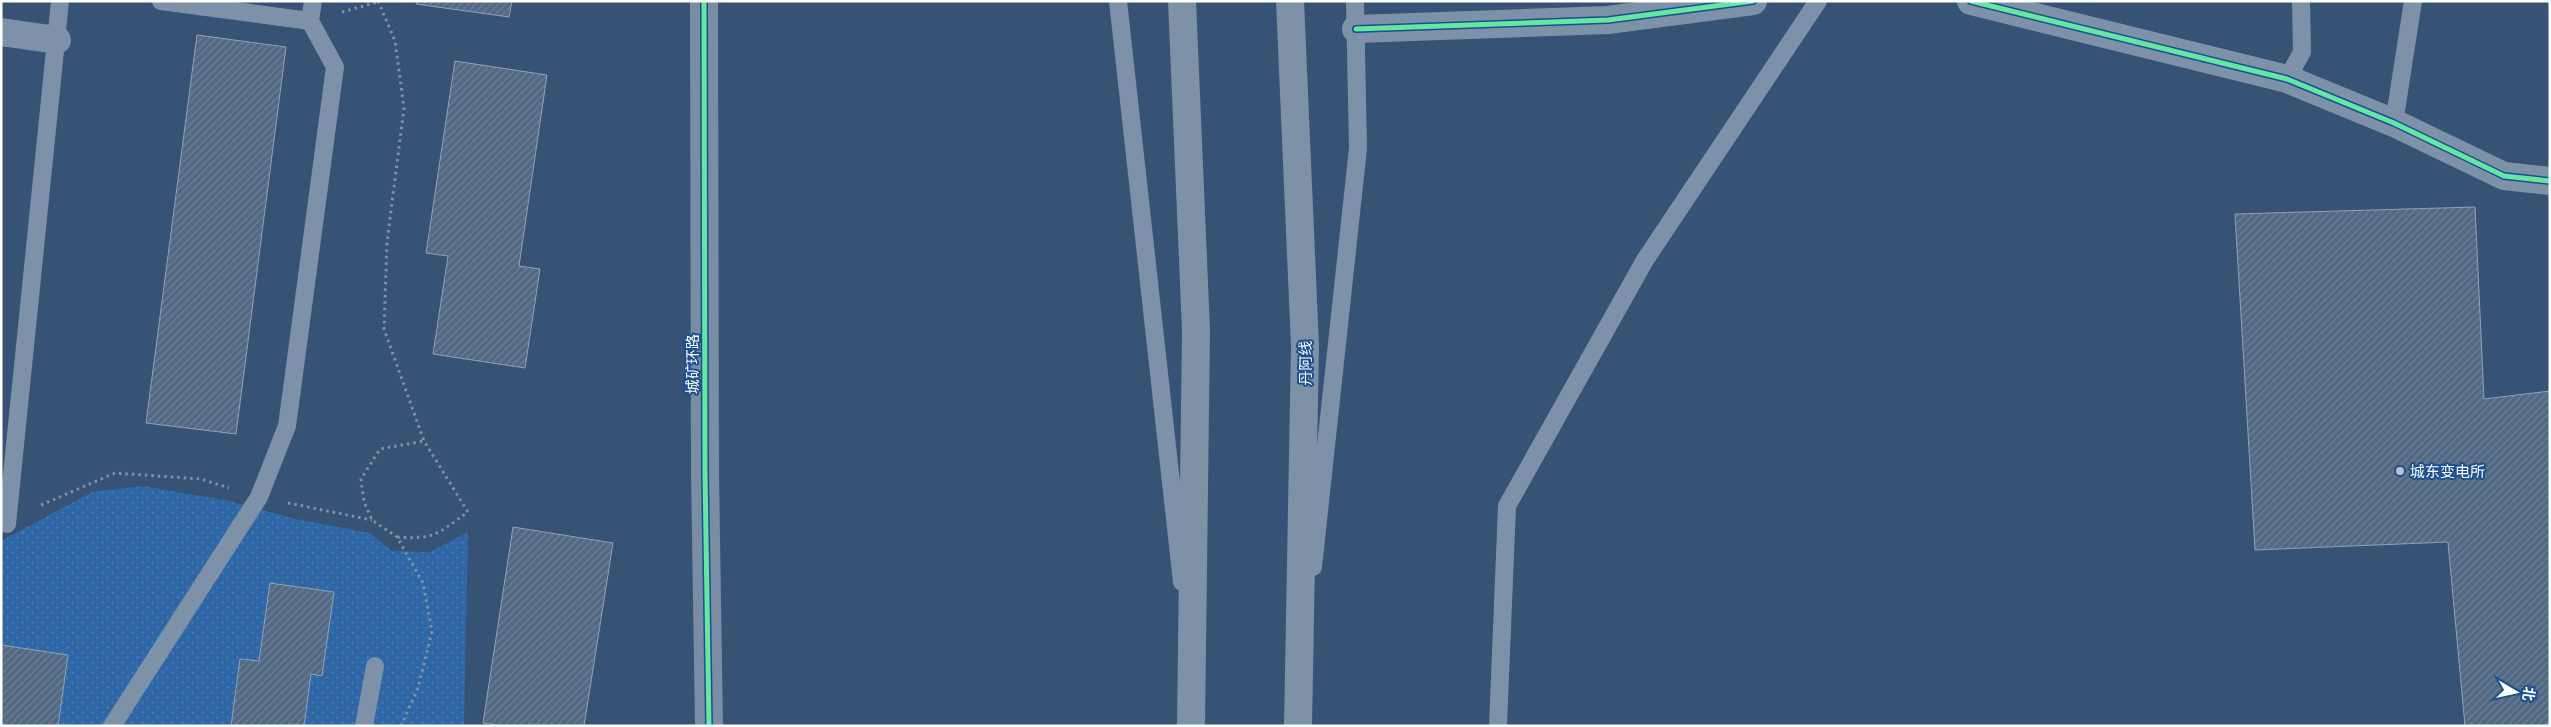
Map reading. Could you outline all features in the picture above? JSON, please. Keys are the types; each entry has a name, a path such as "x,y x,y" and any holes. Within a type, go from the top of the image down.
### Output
{"highway":[{"path":"1182,1 1196,330 1191,726"},
{"name":"丹阿线","path":"1290,1 1305,346 1298,726"}],"street":[{"name":"城矿环路","path":"704,1 704,473 709,726"},
{"path":"1356,29 1753,1"},
{"path":"1972,1 2287,79 2394,123 2504,176 2550,181"},
{"path":"1,32 57,40"}],"lane":[{"path":"7,524 60,1"},
{"path":"161,1 310,21"},
{"path":"112,726 260,497 287,426 335,67 310,21 313,1"},
{"path":"1118,1 1192,670"},
{"path":"1299,692 1358,148 1355,1"},
{"path":"1498,726 1507,506 1645,260 1818,1"},
{"path":"2287,79 2302,52 2301,1"},
{"path":"2394,123 2413,1"},
{"path":"364,726 375,666"}],"path":[{"path":"7,524 42,504 115,473 201,479 260,497 372,520 397,536 423,539 440,532 468,512 424,441 384,329 387,242 404,108 395,41 378,1"},
{"path":"372,520 364,502 361,479 380,449 424,441"},
{"path":"397,536 423,583 432,630 418,688 401,726"}],"shaded area":[{"path":"141,486 225,500 296,519 370,533 392,551 430,552 468,532 464,726 1,726 1,541 92,492"}],"building":[{"path":"417,1 512,1 509,17 416,4"},
{"path":"197,35 286,47 236,434 146,423"},
{"path":"455,61 547,75 519,266 540,269 525,368 433,354 448,256 426,253"},
{"name":"城东变电所","path":"2475,207 2484,399 2550,391 2550,726 2465,726 2448,542 2255,550 2235,214"},
{"path":"513,527 613,543 584,726 502,726 483,723"},
{"path":"270,583 334,592 322,676 311,674 304,726 231,726 240,659 259,661"},
{"path":"1,645 68,655 58,726 1,726"}],"cycle path":[{"path":"704,1 705,473 709,726"},
{"path":"1356,29 1608,20 1753,1"},
{"path":"1971,1 2287,79 2394,123 2504,176 2550,181"}],"place":[{"name":"城东变电所","path":"2400,471"}]}
